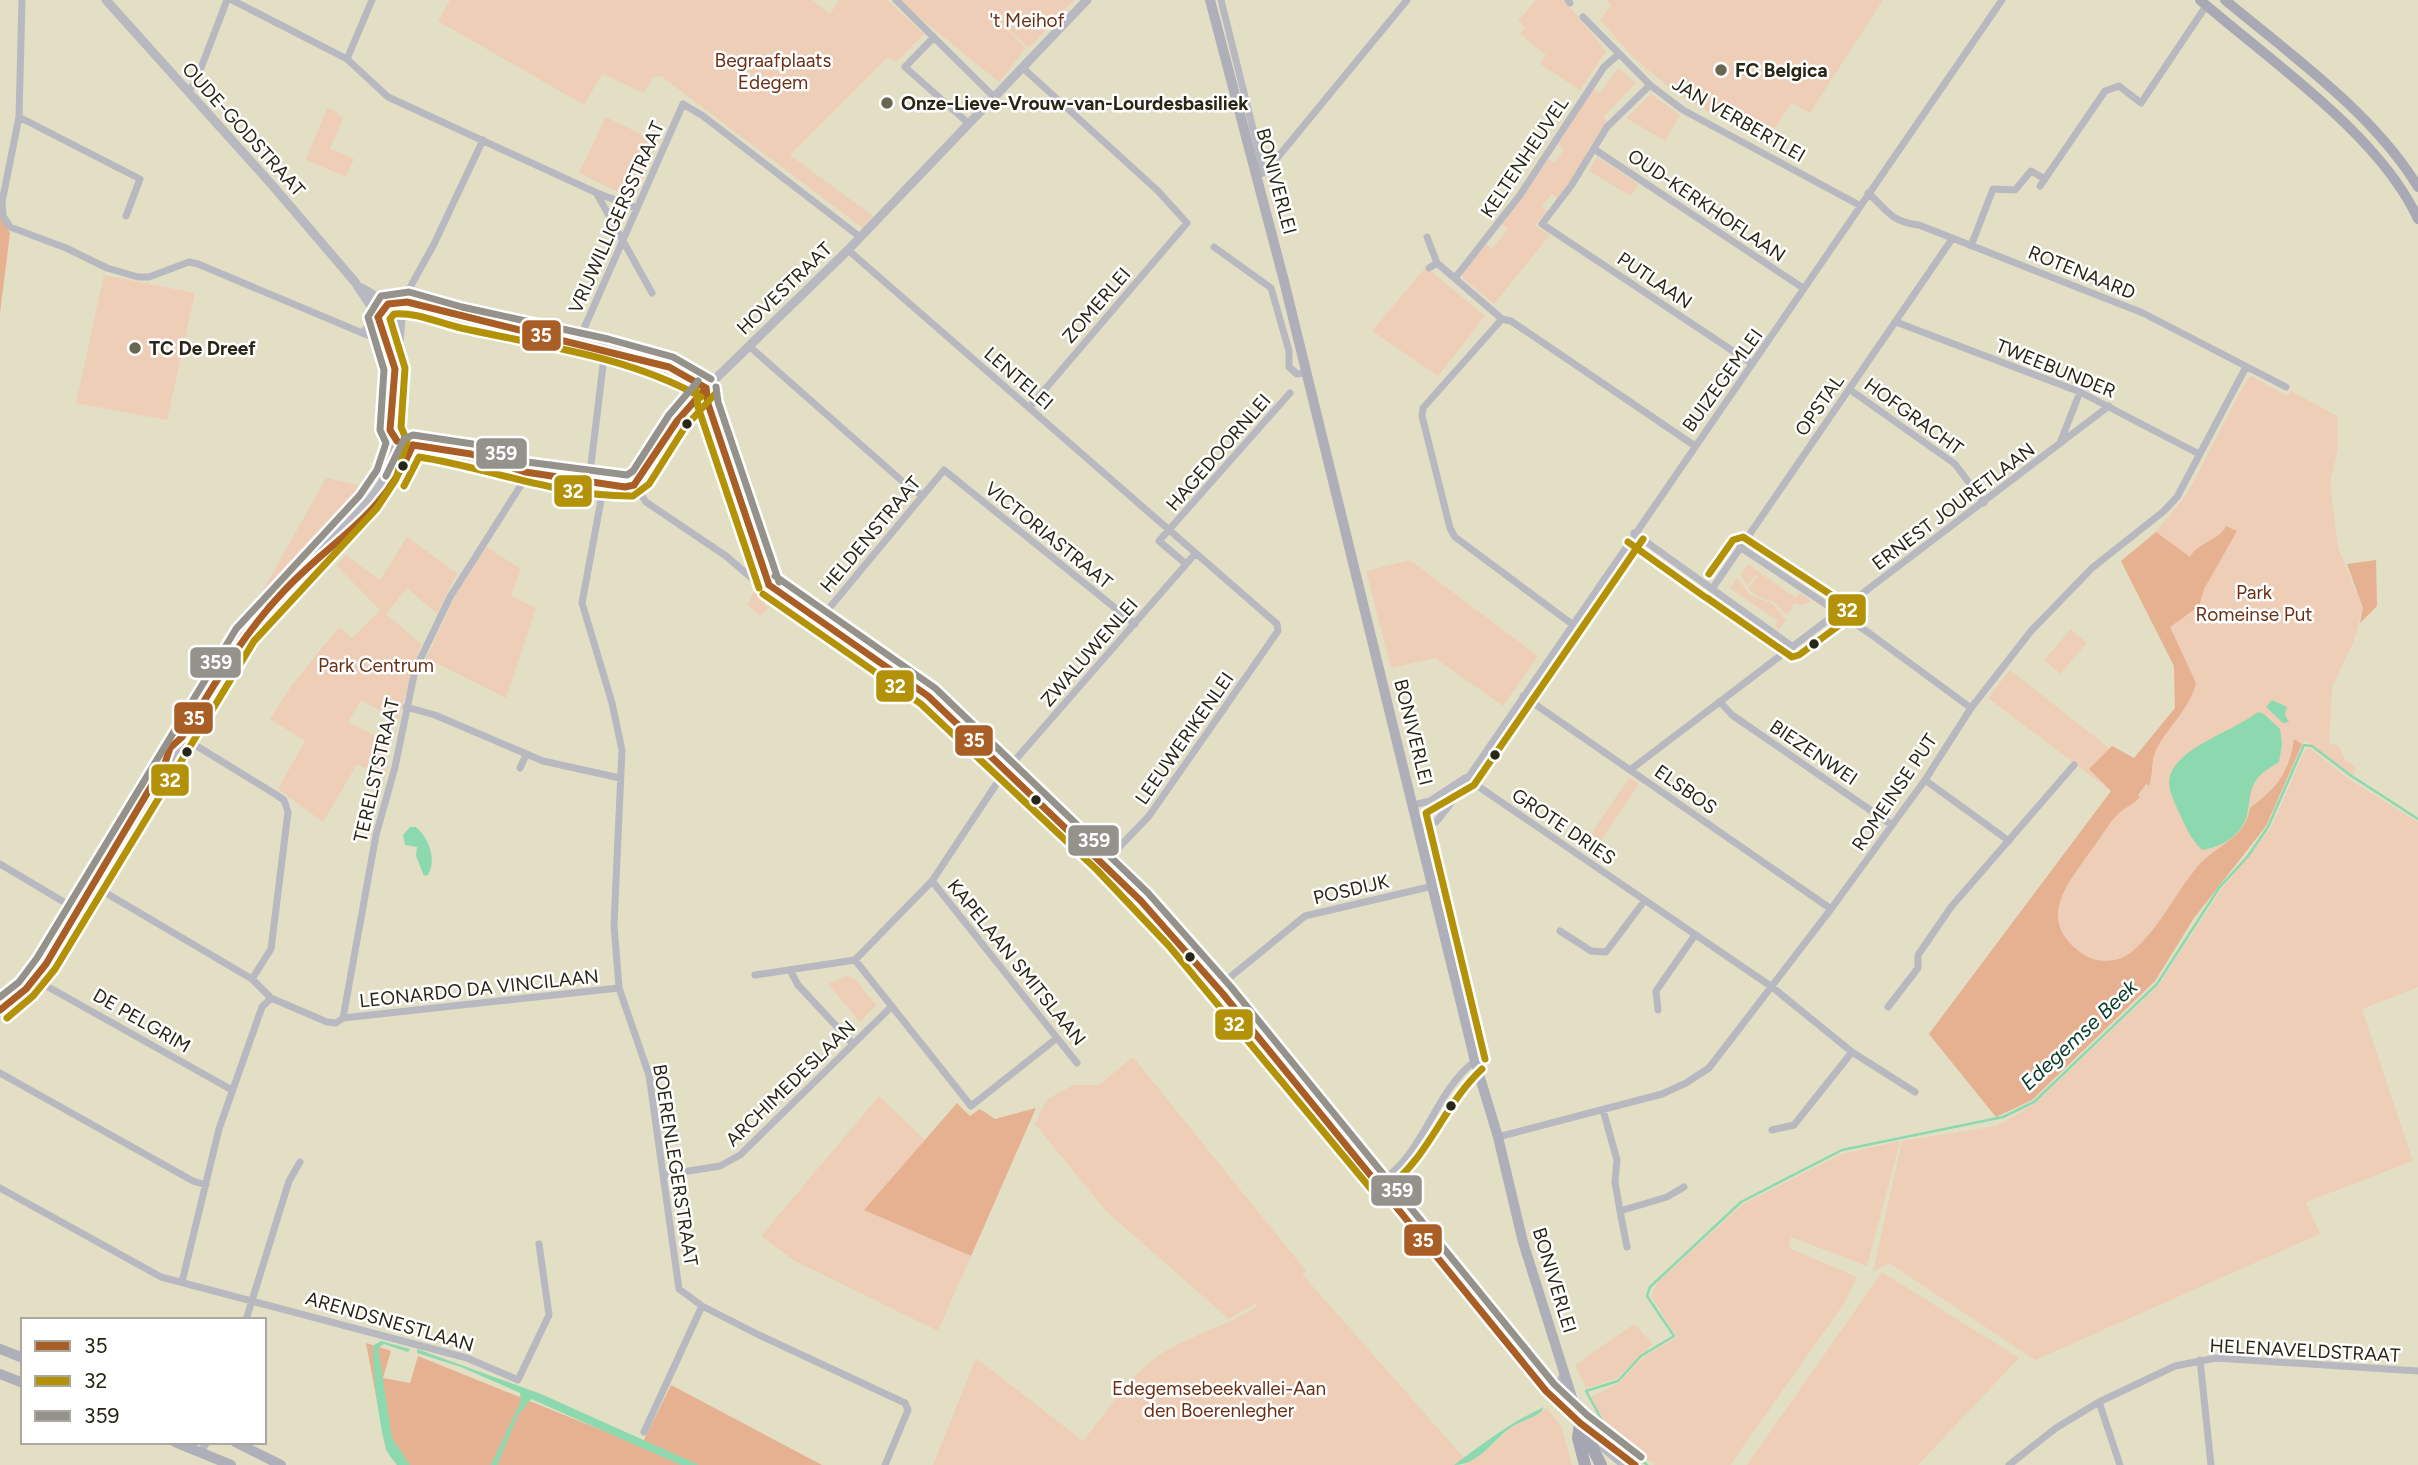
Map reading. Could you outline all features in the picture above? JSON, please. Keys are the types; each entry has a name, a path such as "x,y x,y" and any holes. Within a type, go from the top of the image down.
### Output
{"highway":[{"name":"BONIVERLEI","path":"1580,1423 1578,1438 1585,1465"},
{"name":"BONIVERLEI","path":"1580,1423 1601,1465"}],"main road":[{"name":"BONIVERLEI","path":"1210,0 1260,175 1306,373 1522,1242 1580,1423"},
{"path":"2225,0 2371,125 2405,166 2418,187"},
{"path":"2203,3 2308,91 2360,141 2391,175 2418,219"},
{"path":"0,1349 21,1357"},
{"path":"0,1374 21,1382"},
{"path":"239,1444 281,1465"},
{"path":"197,1448 230,1465"}],"street":[{"path":"22,0 19,117 2,202 6,222 15,230 66,248 107,268 138,277 149,277 189,262 198,264 379,340 400,333"},
{"name":"OUDE-GODSTRAAT","path":"106,0 355,282 379,317 395,369"},
{"path":"188,92 196,82 229,0 346,59 388,97 597,193 636,208"},
{"path":"346,59 372,0"},
{"path":"895,0 994,97"},
{"name":"HOVESTRAAT","path":"634,485 677,421 706,388 848,250 1087,0"},
{"name":"BONIVERLEI","path":"1221,0 1260,175"},
{"path":"1260,175 1407,0"},
{"name":"BUIZEGEMLEI","path":"1419,828 1436,822 1751,363 1761,354 1859,205 2002,0"},
{"path":"2040,186 2105,91 2119,86 2141,103 2203,3"},
{"name":"JAN VERBERTLEI","path":"1583,17 1650,85 1683,110 1859,205"},
{"path":"934,37 905,67 968,123"},
{"name":"KELTENHEUVEL","path":"1455,278 1520,195 1604,67 1619,54"},
{"name":"ZOMERLEI","path":"1023,68 1158,191 1188,223 1029,408"},
{"path":"1594,149 1607,127 1650,85"},
{"name":"VRIJWILLIGERSSTRAAT","path":"578,342 682,104 703,116 860,237"},
{"path":"19,117 140,179 126,216"},
{"path":"386,486 400,439 390,417 402,302 434,244 483,140"},
{"name":"PUTLAAN","path":"1594,149 1571,186 1542,224 1751,363"},
{"name":"OUD-KERKHOFLAAN","path":"1594,149 1803,288"},
{"path":"1971,246 1993,189 2015,190 2031,171 2045,179"},
{"path":"597,193 624,237 652,293"},
{"name":"ROTENAARD","path":"1868,193 1897,221 1919,225 2143,313 2286,387"},
{"path":"1427,237 1437,263 1502,319 1531,334 1695,446"},
{"name":"OPSTAL","path":"1712,589 1952,239"},
{"path":"1214,247 1271,288 1284,281"},
{"name":"LENTELEI","path":"848,250 1277,624"},
{"path":"1429,268 1437,263"},
{"name":"OUDE-GODSTRAAT","path":"355,282 382,300 402,302 605,349 669,367 706,388"},
{"name":"BONIVERLEI","path":"1271,288 1289,351 1289,367 1297,374 1306,373"},
{"path":"362,333 388,304 402,302"},
{"path":"1502,319 1423,408 1422,416 1450,528 1455,537 1572,624"},
{"name":"TWEEBUNDER","path":"1896,322 2080,392 2199,454"},
{"path":"749,346 910,488 922,495"},
{"path":"589,481 605,349"},
{"name":"ROMEINSE PUT","path":"1498,1137 1662,1094 1709,1068 1831,909 1925,780 1971,708 2050,611 2092,568 2164,510 2177,496 2246,367"},
{"path":"706,388 708,404 769,585 821,618 928,696 1104,863 1218,987 1546,1391 1580,1423 1635,1465"},
{"name":"HOFGRACHT","path":"1849,389 1955,464 1984,503"},
{"name":"ERNEST JOURETLAAN","path":"2060,444 2080,392"},
{"name":"HAGEDOORNLEI","path":"1168,531 1290,393"},
{"name":"ERNEST JOURETLAAN","path":"1630,769 2109,406"},
{"path":"400,439 413,445 448,449 525,471 604,484 634,485 646,502 726,556 761,586 769,585"},
{"path":"0,1010 34,979 79,911 245,635 284,590 316,560 329,554 355,531 413,445"},
{"name":"HELDENSTRAAT","path":"821,618 944,470"},
{"name":"VICTORIASTRAAT","path":"944,470 1135,624"},
{"name":"TERELSTSTRAAT","path":"343,1018 376,835 396,767 406,707 419,659 450,597 521,485 525,471"},
{"name":"BOERENLEGERSTRAAT","path":"604,484 582,603 616,718 622,750 614,925 619,988 646,1062 679,1289 702,1306 816,1364 905,1403 908,1410 885,1465"},
{"path":"1168,531 1159,541 1186,564"},
{"path":"1634,533 1793,646"},
{"path":"1740,547 1839,613 1971,708"},
{"name":"ZWALUWENLEI","path":"855,960 932,881 1006,770 1195,554"},
{"name":"LEEUWERIKENLEI","path":"1104,863 1149,816 1278,631 1277,624"},
{"name":"ELSBOS","path":"1523,696 1831,909"},
{"name":"BIEZENWEI","path":"1720,702 1732,715 1892,825"},
{"path":"406,707 435,715 526,755 620,778"},
{"path":"183,737 284,800 288,812 271,949 253,979"},
{"path":"520,768 526,755"},
{"path":"1888,1007 1918,968 1917,955 1951,907 2074,765"},
{"name":"BUIZEGEMLEI","path":"1413,806 1430,801 1466,778"},
{"name":"GROTE DRIES","path":"1466,778 1772,987 1852,1052 1915,1092"},
{"path":"1925,780 2009,841"},
{"path":"0,864 79,911"},
{"name":"KAPELAAN SMITSLAAN","path":"932,881 1077,1063"},
{"path":"94,886 253,979 271,998 262,1007 219,1129 182,1282"},
{"name":"POSDIJK","path":"1218,987 1305,916 1433,886"},
{"path":"1560,931 1591,951 1606,952 1645,900"},
{"path":"1658,1010 1656,991 1695,935"},
{"path":"755,975 791,972 855,960 971,1106 1057,1038"},
{"path":"791,972 798,985 852,1043"},
{"name":"DE PELGRIM","path":"34,979 232,1090"},
{"name":"LEONARDO DA VINCILAAN","path":"271,998 327,1022 336,1023 343,1018 619,988"},
{"name":"ARCHIMEDESLAAN","path":"663,1175 720,1166 740,1155 891,1007"},
{"path":"1772,1130 1794,1125 1852,1052"},
{"path":"1379,1182 1394,1173 1408,1157 1462,1072 1475,1061"},
{"path":"0,1073 182,1175 206,1185"},
{"path":"1603,1110 1616,1160 1615,1182 1627,1248"},
{"path":"247,1318 289,1181 300,1162"},
{"path":"1620,1211 1667,1196 1684,1187"},
{"name":"ARENDSNESTLAAN","path":"0,1188 141,1268 182,1282 252,1298 467,1358 518,1380 549,1315 539,1244"},
{"path":"644,1432 702,1306"},
{"path":"2200,1360 2211,1465"},
{"name":"HELENAVELDSTRAAT","path":"2013,1463 2056,1428 2099,1402 2163,1370 2200,1360 2418,1371"},
{"path":"1546,1391 1558,1386 1564,1372"},
{"path":"2099,1402 2120,1465"},
{"path":"1561,1407 1578,1438"},
{"path":"1580,1423 1597,1445 1623,1465"}],"green space":[{"name":"Begraafplaats Edegem","path":"450,0 812,0 830,14 839,0 887,0 924,34 896,62 888,57 790,155 873,216 863,228 661,76 653,77 644,93 602,74 584,105 438,21"},
{"name":"'t Meihof","path":"898,0 1074,0 1029,48 992,15 1026,48 999,82"},
{"path":"1536,0 1564,0 1606,51 1580,90 1540,64 1546,55 1520,34 1525,27 1518,21"},
{"path":"1606,0 1883,0 1810,113 1792,103 1764,143 1676,93 1634,58 1600,20 1611,5"},
{"path":"1618,68 1636,83 1603,117 1608,122 1558,199 1552,194 1542,206 1547,211 1535,225 1550,235 1494,304 1463,278 1463,272 1486,245 1492,249 1508,229 1502,224 1549,159 1555,163 1564,149 1558,145 1593,89 1600,93"},
{"path":"1651,94 1680,115 1665,141 1626,118"},
{"path":"327,108 338,112 337,115 343,118 330,149 354,159 346,177 306,160"},
{"path":"606,117 657,142 633,199 579,173"},
{"path":"1597,157 1638,184 1631,196 1589,171"},
{"path":"1426,267 1485,316 1438,376 1372,331"},
{"name":"TC De Dreef","path":"104,275 195,293 167,420 76,403"},
{"name":"Park Romeinse Put","path":"2251,376 2287,396 2291,391 2337,416 2338,448 2330,483 2338,548 2363,608 2354,641 2332,687 2329,744 2338,745 2345,759 2355,767 2354,777 2305,740 2266,826 2194,918 2155,981 2032,1100 1996,1117 1929,1034 2111,791 1988,698 2010,670 2133,767 2175,708 2174,666 2121,561 2156,532 2187,494"},
{"path":"326,478 366,487 355,506 329,533 325,530 312,536 316,546 256,603"},
{"name":"Park Centrum","path":"407,537 457,573 437,614 407,588 386,614 421,644 398,719 361,701 348,722 388,742 385,778 357,764 323,822 278,789 305,741 270,719 292,685 339,627 352,638 380,610 336,565 346,555 380,580"},
{"path":"485,546 521,569 511,596 536,608 506,698 426,658 463,580"},
{"path":"1410,560 1538,656 1503,706 1435,658 1391,668 1366,571"},
{"path":"1748,564 1796,598 1800,593 1811,601 1804,605 1794,604 1789,613 1785,613 1774,602 1757,596 1748,588 1758,577 1755,575 1747,586 1741,574"},
{"path":"1737,578 1751,596 1772,603 1786,620 1779,629 1775,626 1778,621 1730,588"},
{"path":"757,588 769,596 764,604 769,608 760,616 747,604"},
{"path":"2071,629 2087,643 2060,674 2044,660"},
{"path":"2310,748 2347,778 2418,822 2418,987 2362,1009 2413,1161 2306,1202 2320,1234 2035,1360 1889,1263 1873,1272 1902,1141 1996,1126 2035,1104 2159,985 2221,890 2271,828 2305,750"},
{"path":"1629,778 1639,784 1592,854 1582,847"},
{"path":"847,976 855,979 876,1005 860,1022 828,984"},
{"name":"Edegemsebeekvallei-Aan den Boerenlegher","path":"1133,1057 1306,1271 1302,1274 1464,1458 1454,1465 933,1465 976,1358 1083,1441 1130,1381 1152,1360 1257,1306 1228,1270 1255,1304 1229,1319 1107,1212 1035,1124 1046,1101 1056,1094 1074,1085 1099,1085"},
{"path":"879,1096 925,1140 865,1210 971,1256 938,1331 795,1261 761,1236"},
{"path":"1900,1141 1867,1266 1791,1237 1789,1248 1857,1277 1843,1305 1730,1465 1655,1465 1606,1426 1591,1397 1619,1383 1643,1358 1677,1337 1651,1296 1658,1282 1743,1204 1842,1154"},
{"path":"1882,1272 2019,1358 1918,1465 1747,1465"},
{"path":"1634,1324 1653,1344 1617,1378 1586,1388 1575,1365"},
{"path":"1547,1408 1561,1426 1572,1465 1463,1465 1488,1449 1512,1427"}],"shaded area":[{"path":"0,216 10,233 0,313"},
{"path":"2226,526 2237,531 2204,589 2199,606 2170,627 2196,683 2193,693 2155,752 2149,786 2146,784 2138,795 2140,797 2111,822 2064,892 2058,917 2061,930 2069,943 2084,955 2095,959 2106,961 2129,954 2158,924 2198,866 2236,834 2247,819 2250,808 2268,794 2280,779 2289,761 2294,739 2302,744 2266,826 2194,918 2155,981 2032,1100 1996,1117 1929,1034 2111,791 2089,769 2112,746 2134,758 2175,708 2174,666 2121,561 2156,532 2190,557"},
{"path":"2376,560 2377,606 2360,623 2363,608 2347,564"},
{"path":"2272,700 2287,707 2285,715 2289,722 2283,723 2266,707"},
{"path":"2258,712 2280,729 2282,744 2279,762 2261,774 2254,783 2247,815 2235,835 2217,846 2202,850 2188,831 2174,801 2170,776 2184,756"},
{"path":"410,827 416,827 428,843 432,863 428,875 424,876 416,856 417,847 405,845 403,835"},
{"path":"957,1103 970,1116 980,1109 995,1119 1036,1108 971,1256 864,1210"},
{"path":"381,1341 410,1349 408,1352 384,1344 378,1348 392,1438 410,1465 397,1465 385,1443 373,1353 374,1345"},
{"path":"366,1343 391,1351 383,1378 410,1383 418,1356 641,1446 671,1385 822,1465 397,1465 386,1449"},
{"path":"417,1349 541,1394 699,1465 681,1465 531,1399 518,1415 497,1465 491,1465 521,1401 520,1393 461,1367 417,1353"},
{"path":"1544,1407 1536,1415 1506,1431 1472,1461 1454,1465 1509,1426"}],"waterway":[{"name":"Edegemse Beek","path":"1647,1465 1605,1426 1586,1391 1618,1381 1641,1356 1674,1336 1647,1296 1650,1287 1741,1202 1842,1150 2003,1117 2034,1102 2157,984 2219,888 2248,856 2268,827 2304,745 2312,746 2350,775 2418,819"}],"transit line":[{"name":"359","path":"0,997 19,982 37,958 236,629 360,495 377,470 386,443 380,430 384,370 368,317 381,296 409,292 462,307 608,339 673,357 711,379"},
{"name":"35","path":"378,317 388,304 407,302 669,367 706,388"},
{"name":"32","path":"7,1018 33,996 55,969 254,641 377,508 396,479 407,441 401,427 405,368 390,319 394,314 419,316 614,362 644,371 701,397"},
{"name":"35","path":"378,317 395,369 390,430 397,441"},
{"name":"359","path":"386,476 404,439 413,435 473,444 527,462 627,475 633,471 669,415 698,381"},
{"name":"359","path":"716,387 718,402 779,582"},
{"name":"35","path":"706,388 708,404 769,585"},
{"name":"35","path":"634,485 677,421 706,388"},
{"name":"32","path":"696,389 698,407 759,588"},
{"name":"32","path":"404,486 419,457 578,492 633,496 649,484 685,427 714,395"},
{"name":"35","path":"413,445 471,454 525,472 625,487 634,485"},
{"name":"35","path":"0,1010 26,989 46,964 165,763 170,748 182,737 241,644 283,592 371,510 400,471 413,445"},
{"name":"32","path":"1707,598 1792,657 1799,655 1845,621 1849,614 1845,604 1743,537 1733,540 1709,574"},
{"name":"32","path":"1485,1059 1426,813 1474,785 1643,539"},
{"name":"32","path":"1628,542 1705,597"},
{"name":"359","path":"775,576 935,688 1148,893 1231,987 1554,1384 1587,1415 1641,1457"},
{"name":"35","path":"769,585 928,696 1141,901 1223,994 1546,1391 1580,1423 1635,1465"},
{"name":"32","path":"763,594 921,704 1097,870 1169,946 1371,1189"},
{"name":"32","path":"1385,1190 1413,1163 1468,1083 1482,1069"}],"place":[{"name":"FC Belgica","path":"1721,70"},
{"name":"Onze-Lieve-Vrouw-van-Lourdesbasiliek","path":"887,103"},
{"name":"TC De Dreef","path":"135,348"}]}
